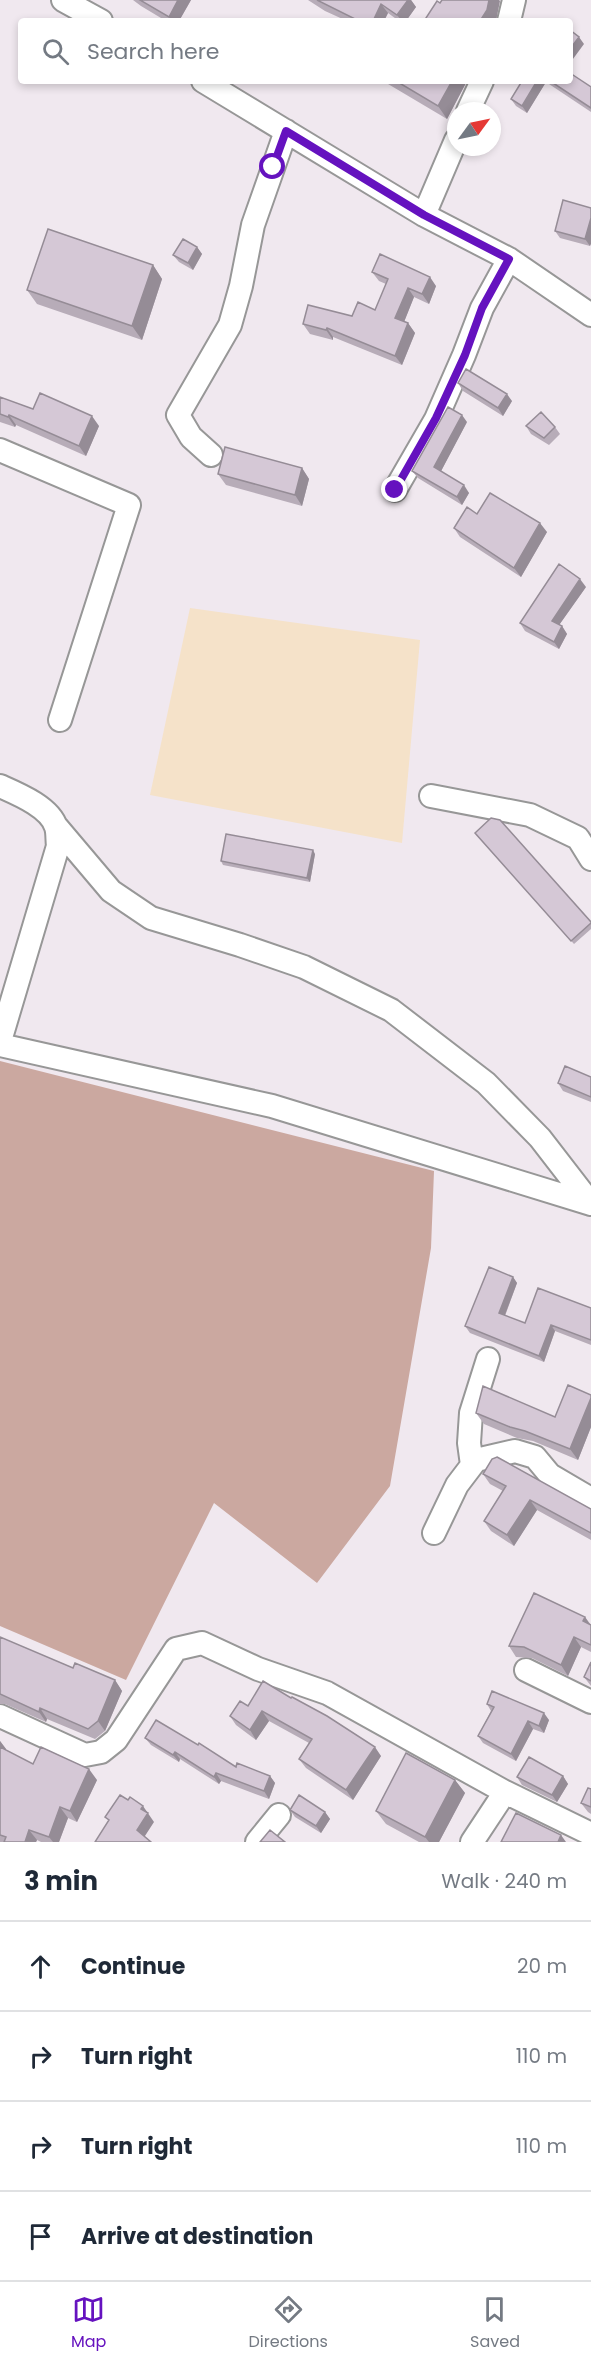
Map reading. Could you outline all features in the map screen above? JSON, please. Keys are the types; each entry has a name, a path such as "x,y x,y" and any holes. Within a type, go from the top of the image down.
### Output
{"street":[{"path":"63,0 96,18"},
{"path":"510,18 514,0"},
{"path":"208,84 424,215 509,259 591,315"},
{"path":"472,102 481,84"},
{"path":"211,455 191,437 178,415 230,325 241,286 253,225 286,131"},
{"path":"424,215 449,156"},
{"path":"395,490 436,418 465,355 482,308 509,259"},
{"path":"0,450 129,505 60,720"},
{"path":"0,786 17,793 45,811 111,891 151,918 304,967 391,1010 486,1083 540,1138 591,1204"},
{"path":"432,796 530,815 578,838 591,859"},
{"path":"56,826 58,846 0,1043 272,1106 591,1204"},
{"path":"472,1465 469,1443 471,1413 488,1359"},
{"path":"434,1533 457,1485 476,1460 515,1451 535,1457 550,1475 591,1499"},
{"path":"0,1716 85,1755 101,1752 116,1740 176,1649 202,1643 258,1669 327,1693 505,1792 591,1834"},
{"path":"526,1670 591,1702"},
{"path":"472,1842 505,1792"},
{"path":"257,1842 279,1815"}],"shaded area":[{"path":"190,608 420,640 402,843 150,795"},
{"path":"0,1061 434,1171 431,1248 390,1486 317,1583 214,1503 126,1680 0,1626"}],"building":[{"path":"140,0 178,0 169,17"},
{"path":"317,0 408,0 397,15 381,4 374,18 353,18"},
{"path":"442,0 489,0 487,10 482,18 426,18 437,1 440,3"},
{"path":"573,32 579,37 573,45"},
{"path":"573,75 591,87 591,108 555,84 573,84"},
{"path":"401,84 450,84 438,106"},
{"path":"520,84 535,84 522,106 511,99"},
{"path":"563,200 591,208 591,218 585,239 555,231"},
{"path":"48,229 153,265 132,326 27,290"},
{"path":"183,239 197,247 188,263 173,255"},
{"path":"380,254 430,277 422,294 408,288 395,318 408,323 395,356 327,328 326,330 303,324 308,305 352,316 358,302 375,310 388,279 372,272"},
{"path":"466,369 507,394 498,408 458,383"},
{"path":"40,393 92,416 79,446 9,415 8,417 0,414 0,397 33,409"},
{"path":"448,407 462,415 434,467 464,485 457,497 412,471"},
{"path":"541,412 555,427 544,438 526,426"},
{"path":"225,447 302,468 295,495 218,474"},
{"path":"490,493 540,523 514,568 454,528 467,507 477,514"},
{"path":"559,564 580,579 552,621 562,626 554,642 520,623"},
{"path":"491,818 500,820 591,922 571,941 475,833"},
{"path":"226,834 313,850 307,878 221,861"},
{"path":"565,1066 591,1077 591,1097 558,1083"},
{"path":"489,1267 513,1277 499,1313 525,1323 538,1288 591,1308 591,1340 551,1325 539,1356 465,1326"},
{"path":"568,1385 591,1395 570,1449 476,1413 483,1386 555,1417"},
{"path":"497,1457 591,1509 591,1533 530,1500 507,1535 484,1521 506,1486 483,1474 492,1459"},
{"path":"534,1593 585,1617 583,1621 591,1625 591,1645 574,1637 561,1665 524,1647 509,1646"},
{"path":"0,1637 73,1668 75,1663 115,1680 98,1721 88,1729 40,1708 39,1712 0,1694"},
{"path":"591,1662 591,1681 584,1677"},
{"path":"263,1681 327,1716 375,1747 346,1790 299,1759 312,1739 262,1711 250,1730 230,1716 240,1701 248,1706"},
{"path":"492,1691 544,1713 539,1726 528,1721 511,1754 478,1736 494,1707 487,1704"},
{"path":"156,1720 198,1745 199,1743 236,1767 237,1763 270,1776 264,1791 216,1773 214,1777 175,1752 173,1755 145,1738"},
{"path":"0,1747 33,1764 41,1747 89,1769 70,1811 60,1807 49,1837 29,1830 25,1842 4,1842 6,1837 0,1835"},
{"path":"406,1753 455,1780 425,1837 376,1811"},
{"path":"529,1757 563,1776 552,1795 517,1777"},
{"path":"588,1788 591,1789 591,1807 581,1803"},
{"path":"120,1795 128,1800 130,1797 143,1806 141,1809 148,1813 137,1830 151,1842 95,1842 109,1820 105,1817"},
{"path":"299,1795 325,1812 316,1826 290,1810"},
{"path":"516,1813 561,1835 558,1842 501,1842"},
{"path":"270,1830 285,1842 260,1842"}],"route":[{"path":"273,167 286,131 424,215 509,259 482,308 465,355 436,418 395,490"}]}
